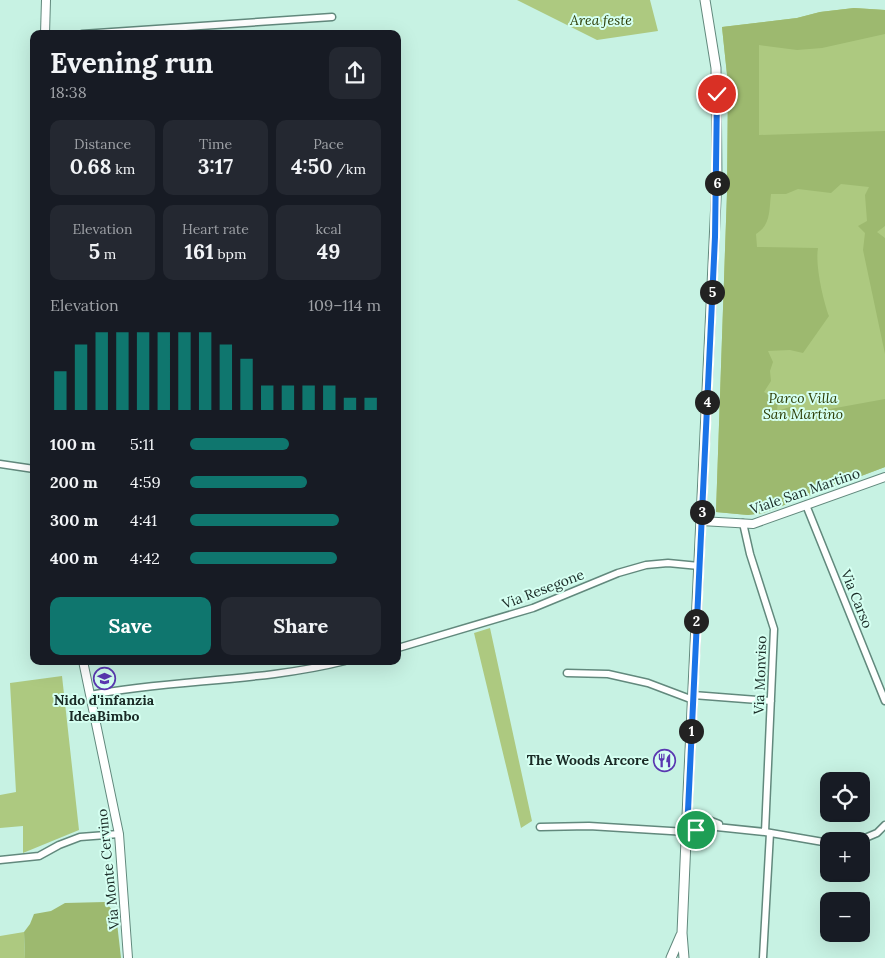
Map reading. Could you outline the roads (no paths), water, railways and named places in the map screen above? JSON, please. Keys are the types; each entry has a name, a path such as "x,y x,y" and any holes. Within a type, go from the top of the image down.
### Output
{"main road":[{"path":"684,958 682,933 718,136 716,68 705,0"},
{"path":"671,958 682,933"}],"street":[{"path":"45,30 46,0"},
{"path":"141,30 332,17"},
{"path":"0,464 30,468"},
{"name":"Viale San Martino","path":"701,521 743,523 762,521 885,477"},
{"name":"Via Carso","path":"806,506 885,702"},
{"name":"Via Monviso","path":"743,523 750,554 774,629 763,958"},
{"name":"Via Resegone","path":"401,647 533,608 618,573 646,565 668,563 699,566"},
{"name":"Via Monte Cervino","path":"84,665 119,834 128,958"},
{"path":"90,695 126,688 297,672 328,665"},
{"path":"567,673 608,674 648,683 693,698 771,701"},
{"path":"688,812 727,827"},
{"path":"870,836 877,833 885,825"},
{"path":"540,827 589,826 687,832 707,826 727,827 820,841"},
{"path":"0,860 38,856 80,837 119,834"}],"place":[{"name":"Nido d'infanzia IdeaBimbo","path":"104,678"},
{"name":"The Woods Arcore","path":"665,760"}],"park label":[{"name":"Area feste","path":"601,20"},
{"name":"Parco Villa San Martino","path":"803,406"}]}
